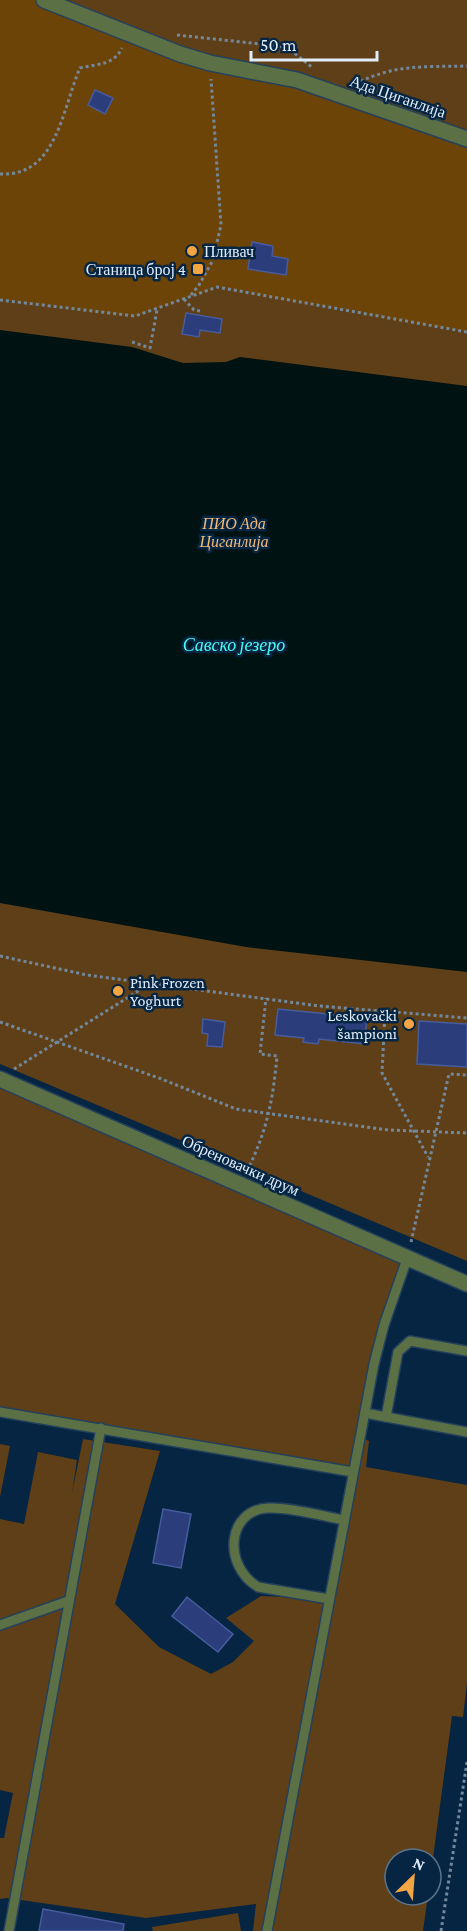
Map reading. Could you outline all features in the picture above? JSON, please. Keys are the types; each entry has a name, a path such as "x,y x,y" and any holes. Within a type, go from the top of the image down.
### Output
{"street":[{"name":"Ада Циганлија","path":"44,0 210,63 297,80 467,139"},
{"name":"Обреновачки друм","path":"5,1076 240,1185 467,1284"}],"lane":[{"path":"267,1931 365,1413 384,1325 407,1259"},
{"path":"386,1417 398,1352 410,1341 467,1350"},
{"path":"0,1412 353,1472"},
{"path":"365,1413 467,1432"},
{"path":"9,1931 101,1428"},
{"path":"329,1599 258,1587 248,1581 234,1561 234,1537 247,1517 269,1508 344,1520"},
{"path":"0,1625 68,1600"}],"path":[{"path":"0,174 20,172 43,159 52,144 80,68 109,63 118,57 128,33"},
{"path":"172,34 279,46 299,56 317,71"},
{"path":"189,296 199,285 213,260 221,225 210,63"},
{"path":"353,86 386,70 402,67 467,66"},
{"path":"0,300 135,316 217,287 467,332"},
{"path":"184,299 194,310 200,311"},
{"path":"132,342 150,348 157,310"},
{"path":"0,956 70,972 152,983 385,1012 467,1018"},
{"path":"5,1076 152,983"},
{"path":"240,1185 262,1140 270,1116 277,1056 260,1054 266,998"},
{"path":"385,1012 382,1073 428,1159"},
{"path":"0,1022 159,1078 236,1109 270,1116 413,1131 467,1133"},
{"path":"407,1259 434,1131 449,1074 467,1075"},
{"path":"441,1931 467,1762"}],"green space":[{"name":"ПИО Ада Циганлија","path":"0,0 467,0 467,1261 0,1064"},
{"path":"0,1079 407,1259 384,1325 360,1437 369,1441 366,1467 467,1485 467,1683 463,1717 452,1716 434,1847 383,1847 383,1907 426,1907 423,1931 253,1931 256,1904 146,1918 7,1898 0,1899 0,1838 4,1838 13,1793 0,1790 0,1519 24,1524 38,1452 77,1460 72,1493 83,1439 160,1451 115,1604 159,1647 211,1674 233,1662 254,1641 226,1618 261,1596 329,1599 353,1472 0,1412"},
{"path":"0,1444 10,1446 0,1497"},
{"path":"238,1913 241,1931 153,1931 152,1927"}],"shaded area":[{"path":"0,0 45,0 128,33 297,80 467,139 467,332 217,287 135,316 0,300"}],"water":[{"name":"Савско језеро","path":"0,330 132,347 183,363 226,362 240,357 467,386 467,972 246,947 0,903"}],"building":[{"path":"95,90 113,98 105,114 88,105"},
{"path":"252,242 273,246 272,256 288,259 286,275 248,269"},
{"path":"186,313 222,319 220,333 200,330 199,337 182,334"},
{"path":"278,1009 367,1018 364,1044 319,1039 318,1044 303,1042 304,1038 275,1035"},
{"path":"203,1019 225,1022 222,1047 207,1046 208,1034 202,1033"},
{"path":"419,1021 467,1024 467,1067 417,1064"},
{"path":"163,1509 191,1514 181,1568 153,1563"},
{"path":"187,1597 233,1634 218,1652 172,1616"},
{"path":"43,1909 124,1924 123,1931 39,1931"}],"place":[{"name":"Пливач","path":"192,251"},
{"name":"Станица број 4","path":"198,269"},
{"name":"Pink Frozen Yoghurt","path":"118,991"},
{"name":"Leskovački šampioni","path":"409,1024"}]}
